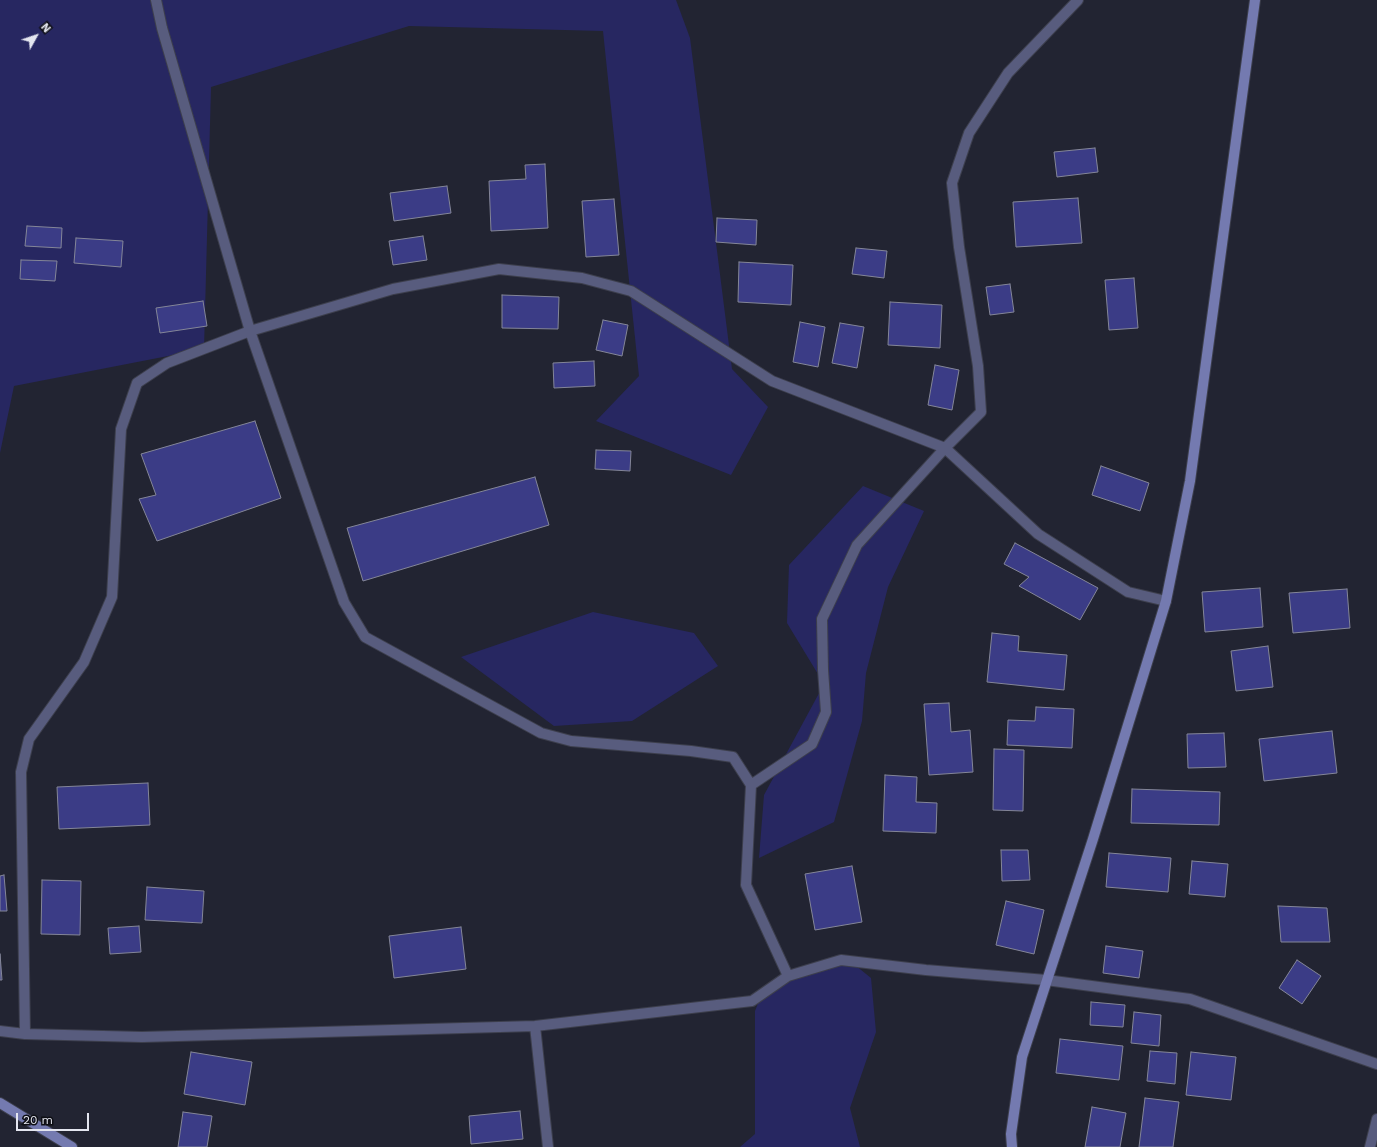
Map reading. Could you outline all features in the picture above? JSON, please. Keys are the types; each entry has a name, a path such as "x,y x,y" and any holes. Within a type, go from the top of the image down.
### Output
{"street":[{"path":"156,0 162,28 250,331 344,602 365,637 541,733 571,741 691,750 733,758 751,784 746,885 788,976"},
{"path":"751,784 812,744 826,712 822,619 857,545 945,448 981,412 978,366 959,247 952,183 969,133 1008,73 1078,0"},
{"path":"1012,1147 1010,1134 1022,1057 1093,839 1166,601 1190,481 1255,0"},
{"path":"26,1034 21,772 29,739 84,662 112,597 121,429 137,383 167,363 250,331 393,289 499,269 582,278 631,291 772,381 945,448 1038,534 1128,592 1166,601"},
{"path":"0,1031 26,1034 142,1037 535,1026 752,1001 788,976 841,960 926,970 1046,980 1190,999 1377,1064"},
{"path":"535,1026 548,1147"},
{"path":"0,1103 72,1147"},
{"path":"1370,1147 1377,1119"}],"shaded area":[{"path":"0,0 676,0 690,38 732,369 768,407 731,475 596,421 639,376 603,31 409,26 211,87 204,349 14,386 0,453"},
{"path":"863,486 924,511 888,587 866,673 862,721 834,822 759,858 764,795 824,684 787,623 789,565"},
{"path":"593,612 694,633 718,666 632,721 554,726 461,657"},
{"path":"850,961 871,978 876,1032 850,1108 860,1147 740,1147 755,1134 755,1011 761,996 793,975"}],"building":[{"path":"1095,148 1098,172 1057,177 1054,152"},
{"path":"545,164 548,228 491,231 489,181 526,179 525,165"},
{"path":"447,186 451,213 394,221 390,193"},
{"path":"1078,198 1082,243 1016,247 1013,202"},
{"path":"614,199 619,255 586,257 582,201"},
{"path":"717,218 757,220 756,245 716,242"},
{"path":"27,226 62,228 61,248 25,246"},
{"path":"423,236 427,260 393,265 389,241"},
{"path":"76,238 123,241 121,267 74,263"},
{"path":"856,248 887,251 884,278 852,274"},
{"path":"21,260 57,261 55,281 20,279"},
{"path":"739,262 793,265 791,305 738,302"},
{"path":"1134,278 1138,328 1109,330 1105,280"},
{"path":"1010,284 1014,312 990,315 986,287"},
{"path":"502,295 559,297 558,329 502,328"},
{"path":"203,301 207,326 160,333 156,308"},
{"path":"890,302 942,305 940,348 888,345"},
{"path":"603,320 628,325 622,356 596,350"},
{"path":"800,322 825,327 818,367 793,362"},
{"path":"840,323 864,327 857,368 832,363"},
{"path":"594,361 595,386 554,388 553,363"},
{"path":"935,365 959,370 952,410 928,405"},
{"path":"255,421 281,498 157,541 139,499 156,495 141,454"},
{"path":"596,450 631,451 630,471 595,469"},
{"path":"1101,466 1149,483 1140,511 1092,495"},
{"path":"535,477 549,525 363,581 347,528"},
{"path":"1015,543 1098,588 1080,620 1019,586 1029,577 1004,564"},
{"path":"1260,588 1263,627 1205,632 1202,592"},
{"path":"1347,589 1350,628 1293,633 1289,593"},
{"path":"992,633 1019,636 1018,651 1067,655 1064,690 987,682"},
{"path":"1268,646 1273,687 1236,691 1231,651"},
{"path":"949,703 951,732 970,730 973,772 929,775 924,704"},
{"path":"1036,707 1074,709 1072,748 1007,745 1008,720 1035,721"},
{"path":"1332,731 1337,773 1264,781 1259,739"},
{"path":"1224,733 1226,767 1188,768 1187,734"},
{"path":"994,749 1024,750 1023,811 993,810"},
{"path":"885,775 917,777 916,802 937,803 936,833 883,831"},
{"path":"148,783 150,825 59,829 57,787"},
{"path":"1132,789 1220,792 1219,825 1131,823"},
{"path":"1001,850 1028,850 1030,880 1002,881"},
{"path":"1109,853 1171,858 1168,892 1106,887"},
{"path":"1192,861 1228,864 1225,897 1189,894"},
{"path":"852,866 862,922 815,930 805,874"},
{"path":"4,875 7,911 0,911 0,876"},
{"path":"42,880 81,881 80,935 41,934"},
{"path":"147,887 204,891 202,923 145,920"},
{"path":"1006,901 1044,910 1034,954 996,945"},
{"path":"1278,906 1327,908 1330,942 1281,942"},
{"path":"139,926 141,952 110,954 108,928"},
{"path":"461,927 466,969 394,978 389,936"},
{"path":"1106,946 1143,951 1139,978 1103,973"},
{"path":"0,954 2,980 0,980"},
{"path":"1297,960 1321,976 1302,1004 1279,988"},
{"path":"1091,1002 1125,1005 1123,1027 1090,1025"},
{"path":"1134,1012 1161,1015 1159,1046 1131,1043"},
{"path":"1060,1039 1123,1046 1119,1080 1056,1073"},
{"path":"1150,1051 1177,1053 1175,1084 1147,1081"},
{"path":"191,1052 252,1062 245,1105 184,1094"},
{"path":"1191,1052 1236,1057 1231,1100 1186,1095"},
{"path":"1145,1098 1179,1102 1173,1147 1139,1147"},
{"path":"1092,1107 1126,1113 1120,1147 1085,1147"},
{"path":"520,1111 523,1139 471,1144 469,1116"},
{"path":"183,1112 212,1116 207,1147 178,1147"}]}
